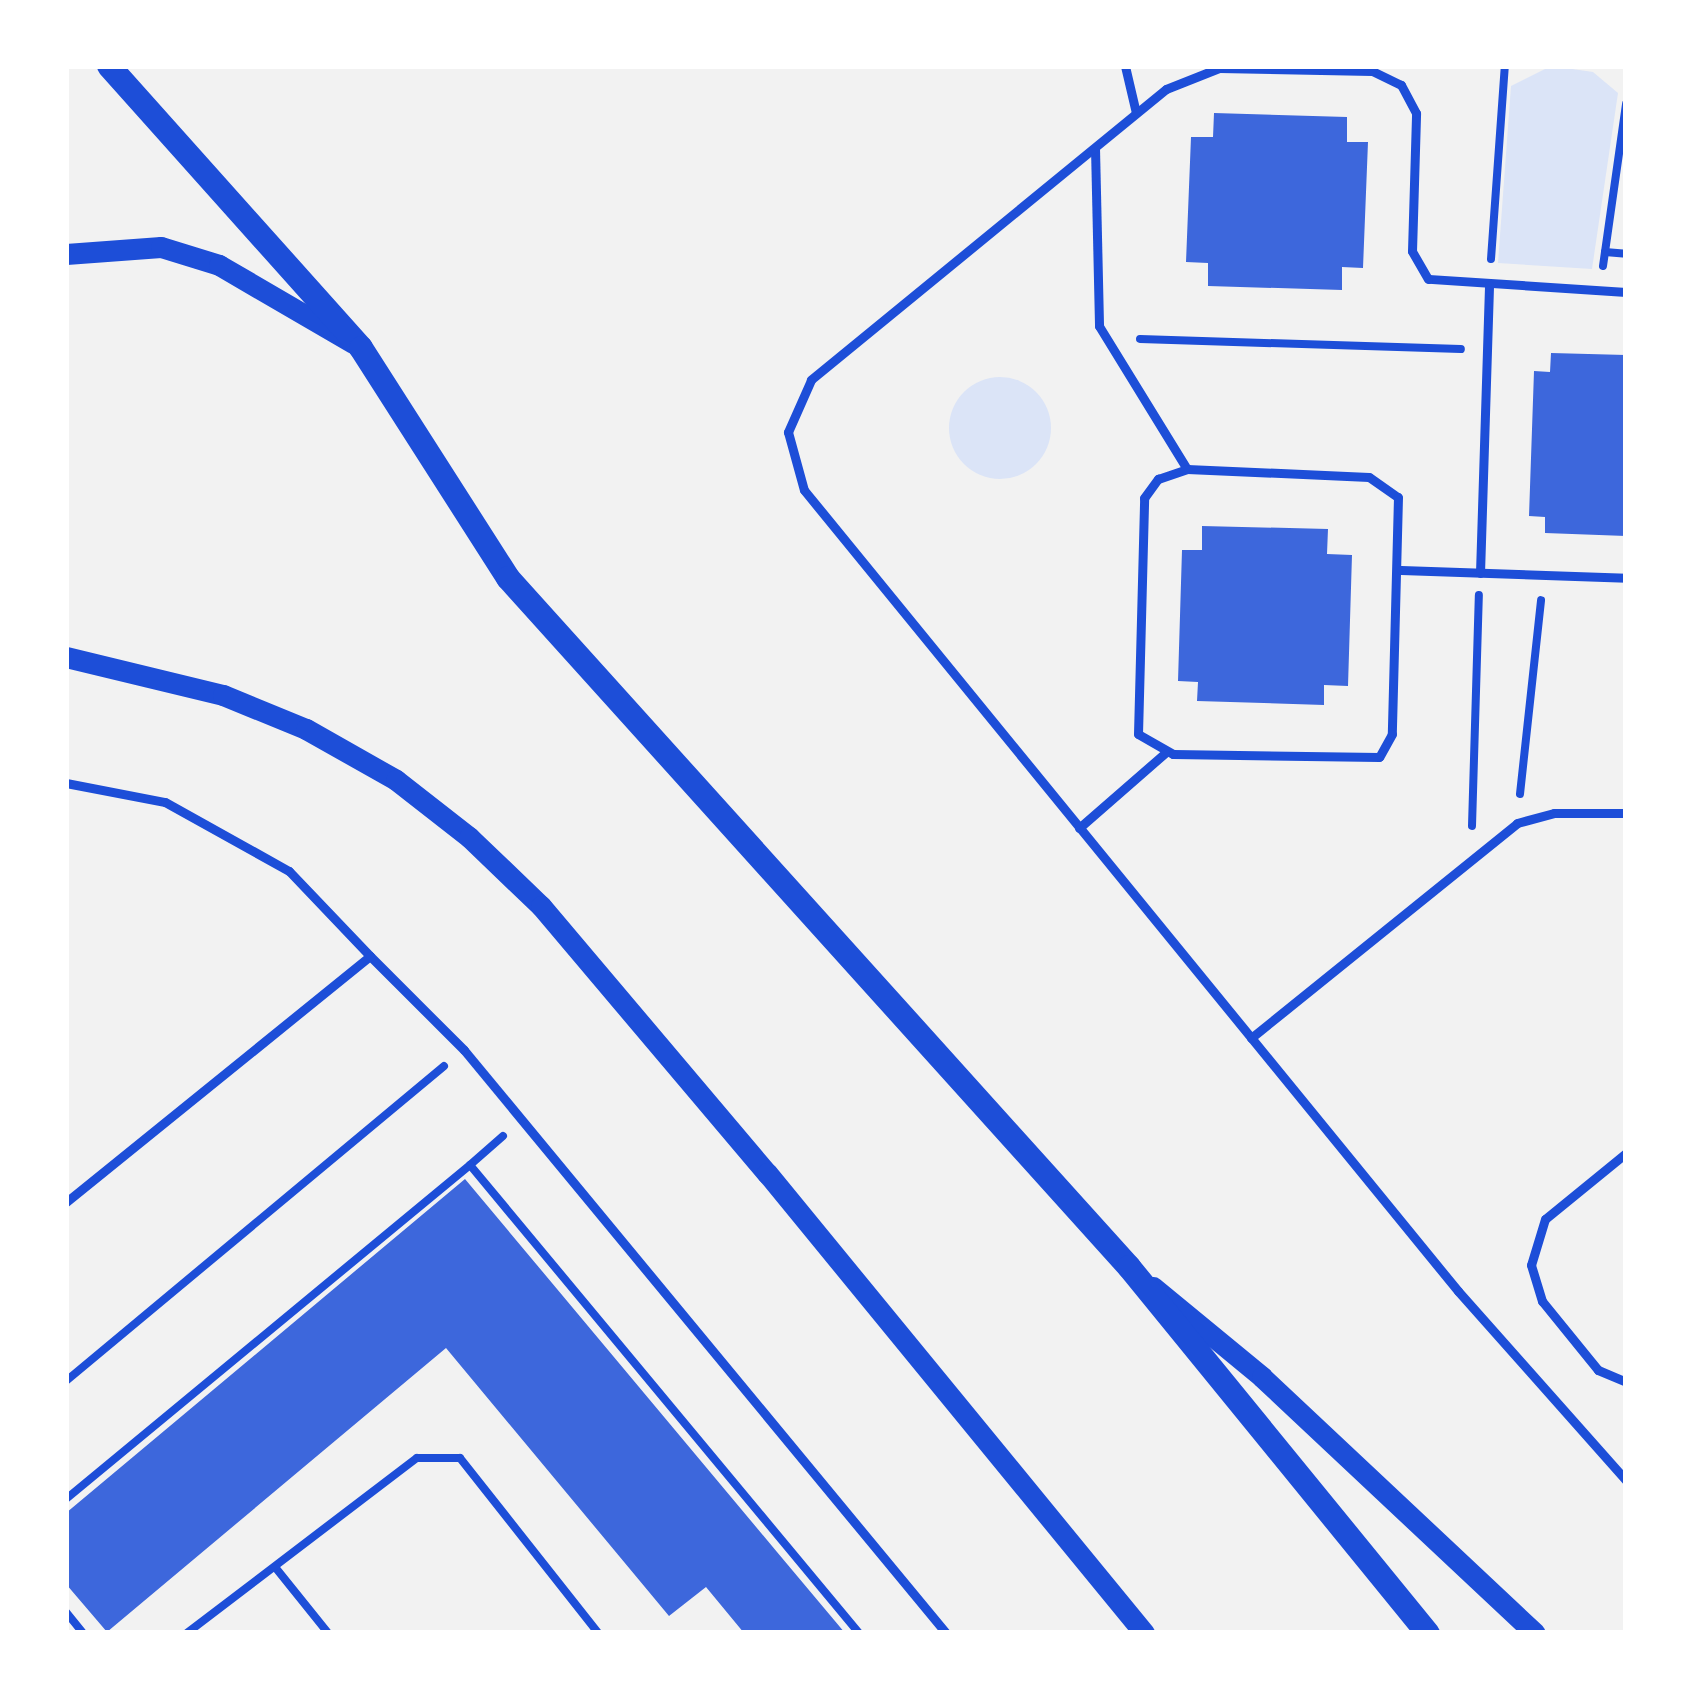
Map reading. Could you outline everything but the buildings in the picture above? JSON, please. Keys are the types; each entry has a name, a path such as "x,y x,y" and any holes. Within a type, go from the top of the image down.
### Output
{"main road":[{"path":"109,66 361,349 508,578 1130,1267 1428,1633"}],"street":[{"path":"66,254 161,248 219,265 361,349"},
{"path":"66,657 223,695 306,728 396,780 469,837 541,906 1144,1633"},
{"path":"1130,1267 1262,1377 1535,1633"}],"lane":[{"path":"1125,66 1136,113"},
{"path":"1626,292 1438,282 1414,265 1416,113 1387,75 1232,66 1181,80 1136,113 811,380 788,432 804,490 1251,1038 1626,1480"},
{"path":"1095,148 1103,338 1186,469"},
{"path":"1480,573 1489,285"},
{"path":"1186,469 1384,482 1403,511 1392,734 1378,757 1355,763 1165,752 1144,741 1133,722 1144,498 1158,478 1186,469"},
{"path":"1401,571 1626,578"},
{"path":"1079,827 1165,752"},
{"path":"66,783 165,802 289,871 464,1050 946,1633"},
{"path":"1251,1038 1517,823 1555,813 1626,813"},
{"path":"66,1202 370,956"},
{"path":"1626,1153 1545,1219 1531,1265 1541,1301 1598,1370 1626,1382"}],"path":[{"path":"1489,285 1505,66"},
{"path":"1599,291 1626,104"},
{"path":"1605,253 1626,254"},
{"path":"1103,338 1488,350"},
{"path":"1471,858 1480,573"},
{"path":"1517,823 1543,575"},
{"path":"66,1381 464,1050"},
{"path":"66,1499 522,1120"},
{"path":"470,1165 859,1633"},
{"path":"188,1633 417,1458 460,1458 598,1633"},
{"path":"275,1567 328,1633"},
{"path":"66,1612 83,1633"}],"shaded area":[{"path":"1551,66 1593,72 1618,93 1592,269 1498,263 1511,86"},
{"path":"1000,377 1019,381 1036,392 1047,409 1051,428 1047,447 1036,464 1019,475 1000,479 981,475 964,464 953,447 949,428 953,409 964,392 981,381"}]}
